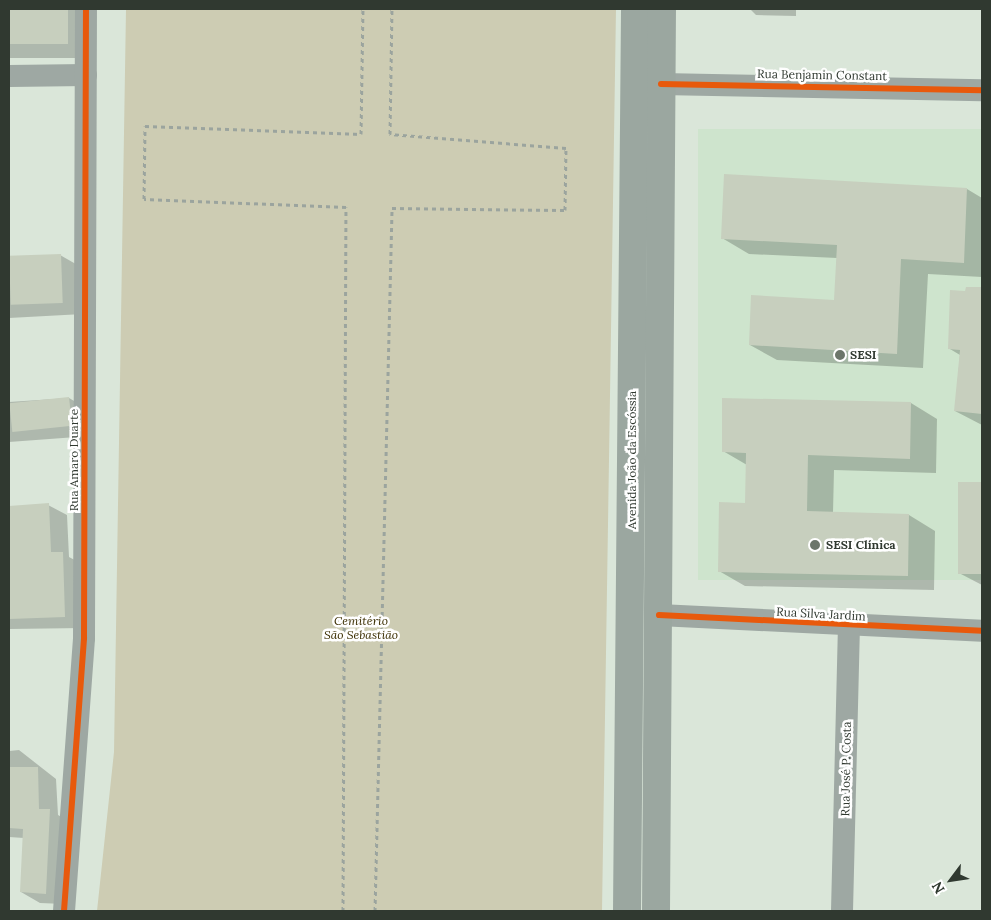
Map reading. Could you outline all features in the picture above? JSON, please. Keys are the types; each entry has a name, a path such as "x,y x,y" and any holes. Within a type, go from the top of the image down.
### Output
{"main road":[{"name":"Avenida João da Escóssia","path":"627,911 635,9"},
{"path":"656,911 662,9"}],"street":[{"name":"Rua Amaro Duarte","path":"64,911 84,638 86,9"},
{"path":"9,76 86,75"},
{"name":"Rua Benjamin Constant","path":"661,84 982,90"},
{"name":"Rua Silva Jardim","path":"659,615 849,627 982,631"},
{"name":"Rua José P. Costa","path":"842,911 849,627"}],"path":[{"path":"343,911 346,208 144,198 145,126 361,134 363,9"},
{"path":"375,911 392,208 565,210 566,148 390,134 392,9"}],"shaded area":[{"name":"SESI","path":"698,129 982,129 982,580 698,580"}],"green space":[{"name":"Cemitério São Sebastião","path":"126,9 616,9 602,911 97,911 114,752"}],"building":[{"path":"9,9 68,9 68,44 9,44"},
{"path":"724,174 967,188 964,263 901,259 897,354 749,345 751,295 834,300 837,245 721,239"},
{"path":"61,254 63,303 11,305 9,256"},
{"path":"966,287 982,287 982,414 954,411 960,350 948,349 950,290 965,291"},
{"path":"69,397 72,426 12,432 9,403"},
{"path":"722,398 911,402 910,459 808,455 807,511 909,514 908,576 718,572 719,502 745,503 746,453 722,452"},
{"path":"958,482 982,482 982,574 958,574"},
{"path":"49,503 51,552 63,552 65,617 9,619 9,506"},
{"path":"9,767 38,767 39,809 50,809 46,894 20,892 23,829 9,828"}],"cycle path":[{"path":"64,911 84,638 86,9"},
{"path":"661,84 982,90"},
{"path":"659,615 982,631"}],"place":[{"name":"SESI","path":"840,355"},
{"name":"SESI Clínica","path":"815,545"}]}
